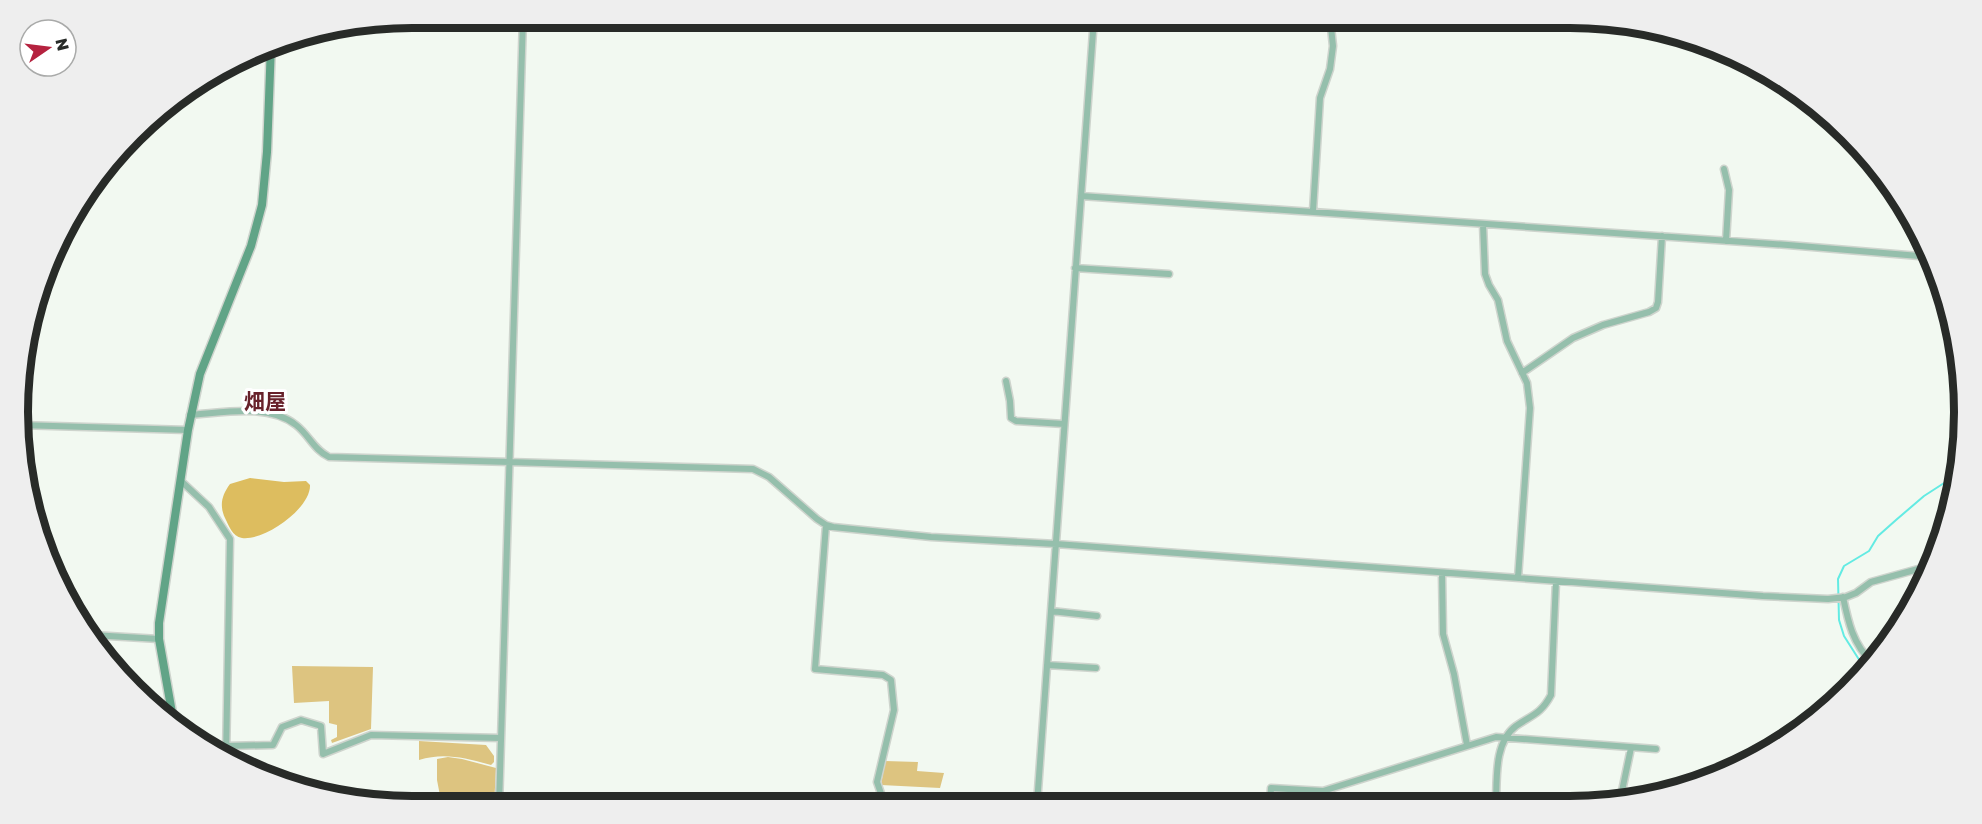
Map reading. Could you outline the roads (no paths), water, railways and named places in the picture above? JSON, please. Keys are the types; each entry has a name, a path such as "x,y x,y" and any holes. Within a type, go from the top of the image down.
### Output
{"street":[{"path":"499,796 523,28"},
{"path":"1038,796 1093,28"},
{"path":"1313,211 1320,98 1330,69 1334,46 1331,28"},
{"path":"172,710 159,639 163,593 190,415 200,374 251,246 262,205 267,152 271,56"},
{"path":"1724,169 1729,190 1726,241"},
{"path":"1081,196 1920,256"},
{"path":"1483,224 1485,274 1498,300 1507,341 1527,383 1530,408 1518,578"},
{"path":"1522,373 1573,339 1603,325 1650,312 1656,308 1662,237"},
{"path":"1075,268 1169,274"},
{"path":"1005,381 1011,417 1016,421 1064,424"},
{"path":"190,415 253,411 273,414 288,419 298,426 316,449 329,457 753,469 769,477 826,525 931,537 1056,544 1763,596 1843,597 1856,593 1871,582 1920,569"},
{"path":"29,426 188,430"},
{"path":"181,481 209,507 230,539 226,746 273,745 282,727 301,720 321,726 323,754 378,734 501,738"},
{"path":"826,525 815,669 883,675 888,676 891,680 894,710 877,782 882,796"},
{"path":"1442,573 1443,634 1454,674 1467,745"},
{"path":"1497,796 1500,752 1507,736 1514,727 1544,708 1551,695 1556,581"},
{"path":"1843,597 1855,641 1866,656"},
{"path":"1051,611 1097,616"},
{"path":"101,636 159,639"},
{"path":"1047,665 1096,668"},
{"path":"1270,796 1271,788 1323,791 1496,737 1507,736 1656,749"},
{"path":"1622,792 1631,748"}],"waterway":[{"path":"1860,662 1844,636 1839,620 1838,579 1844,566 1869,551 1878,536 1924,496 1947,481"}],"district":[{"name":"畑屋","path":"265,401"}]}
